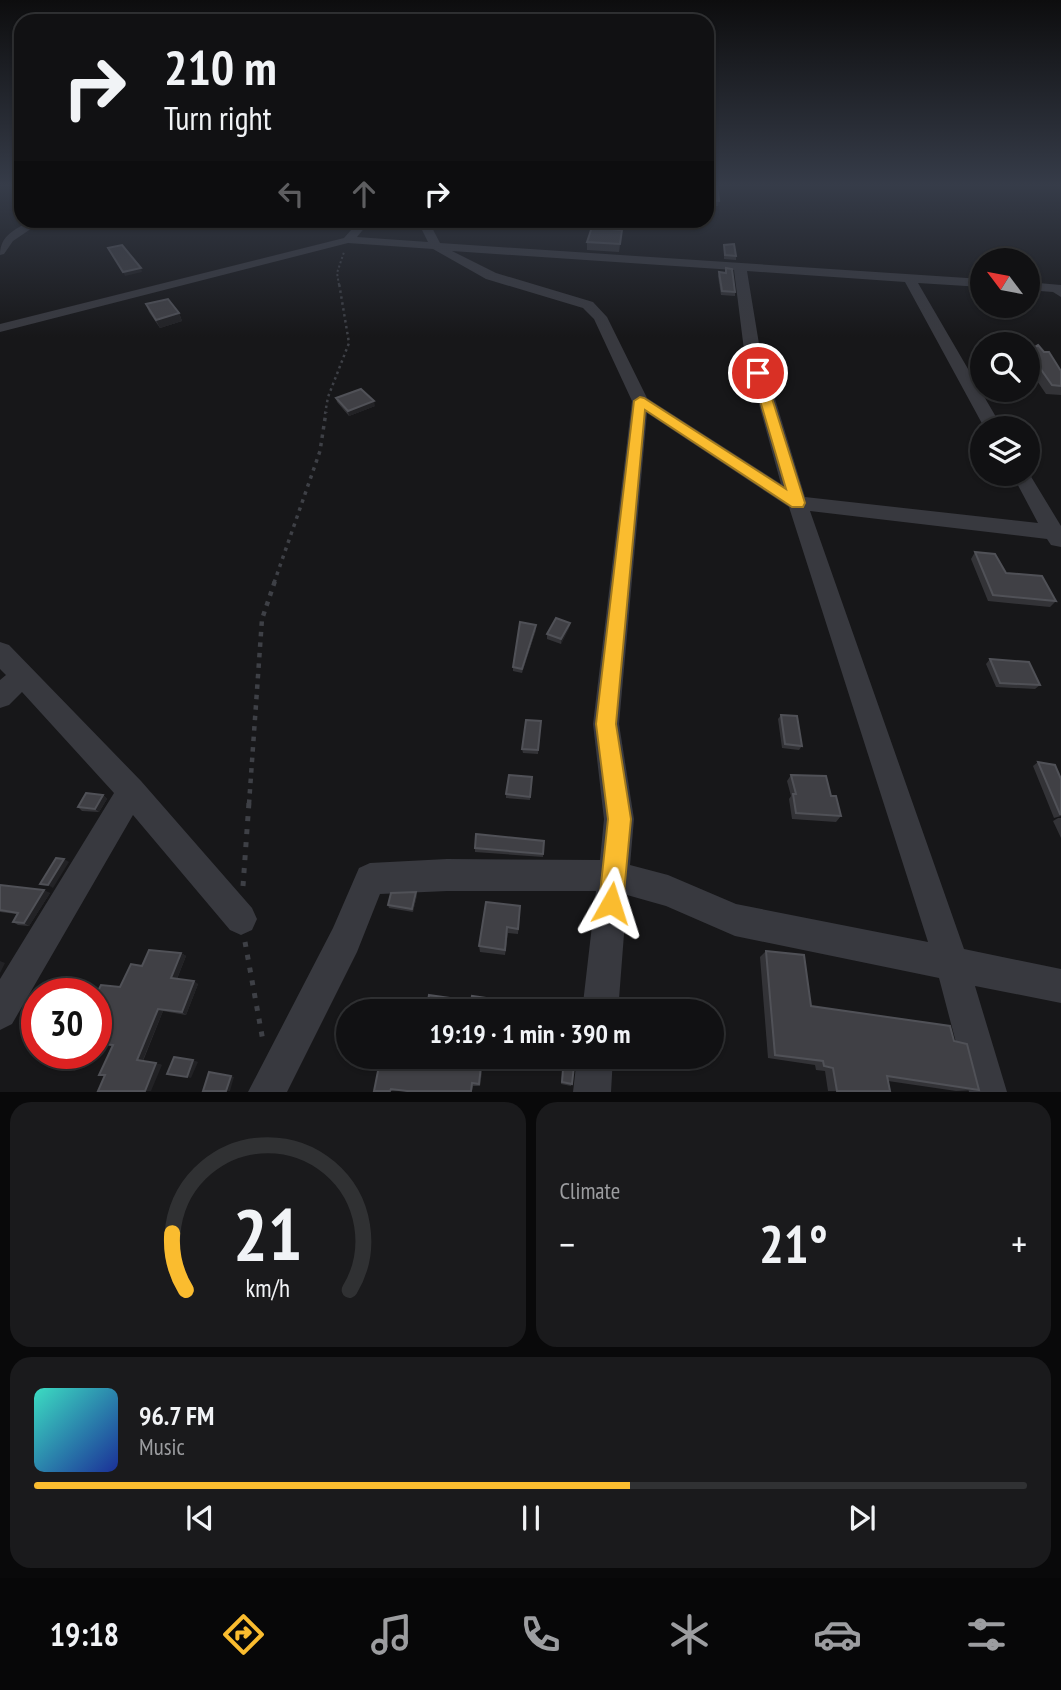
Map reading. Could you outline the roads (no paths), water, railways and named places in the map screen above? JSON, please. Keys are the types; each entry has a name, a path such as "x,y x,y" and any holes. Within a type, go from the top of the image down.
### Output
{"street":[{"path":"0,251 15,235"},
{"path":"348,240 353,235"},
{"path":"430,235 436,246 491,276 588,305 600,317 640,401 606,724 620,819 601,999"},
{"path":"0,328 348,240 970,282"},
{"path":"740,267 752,350 797,503 953,964 988,1091"},
{"path":"909,278 988,416"},
{"path":"1040,287 1057,288 1061,293"},
{"path":"640,401 797,503 1059,537"},
{"path":"1027,486 1059,537"},
{"path":"0,652 131,791 241,919"},
{"path":"0,697 22,675"},
{"path":"0,1012 131,791"},
{"path":"267,1091 345,940 369,879 447,875 614,876 667,891 735,920 1061,986"},
{"path":"592,1091 595,1069"}]}
